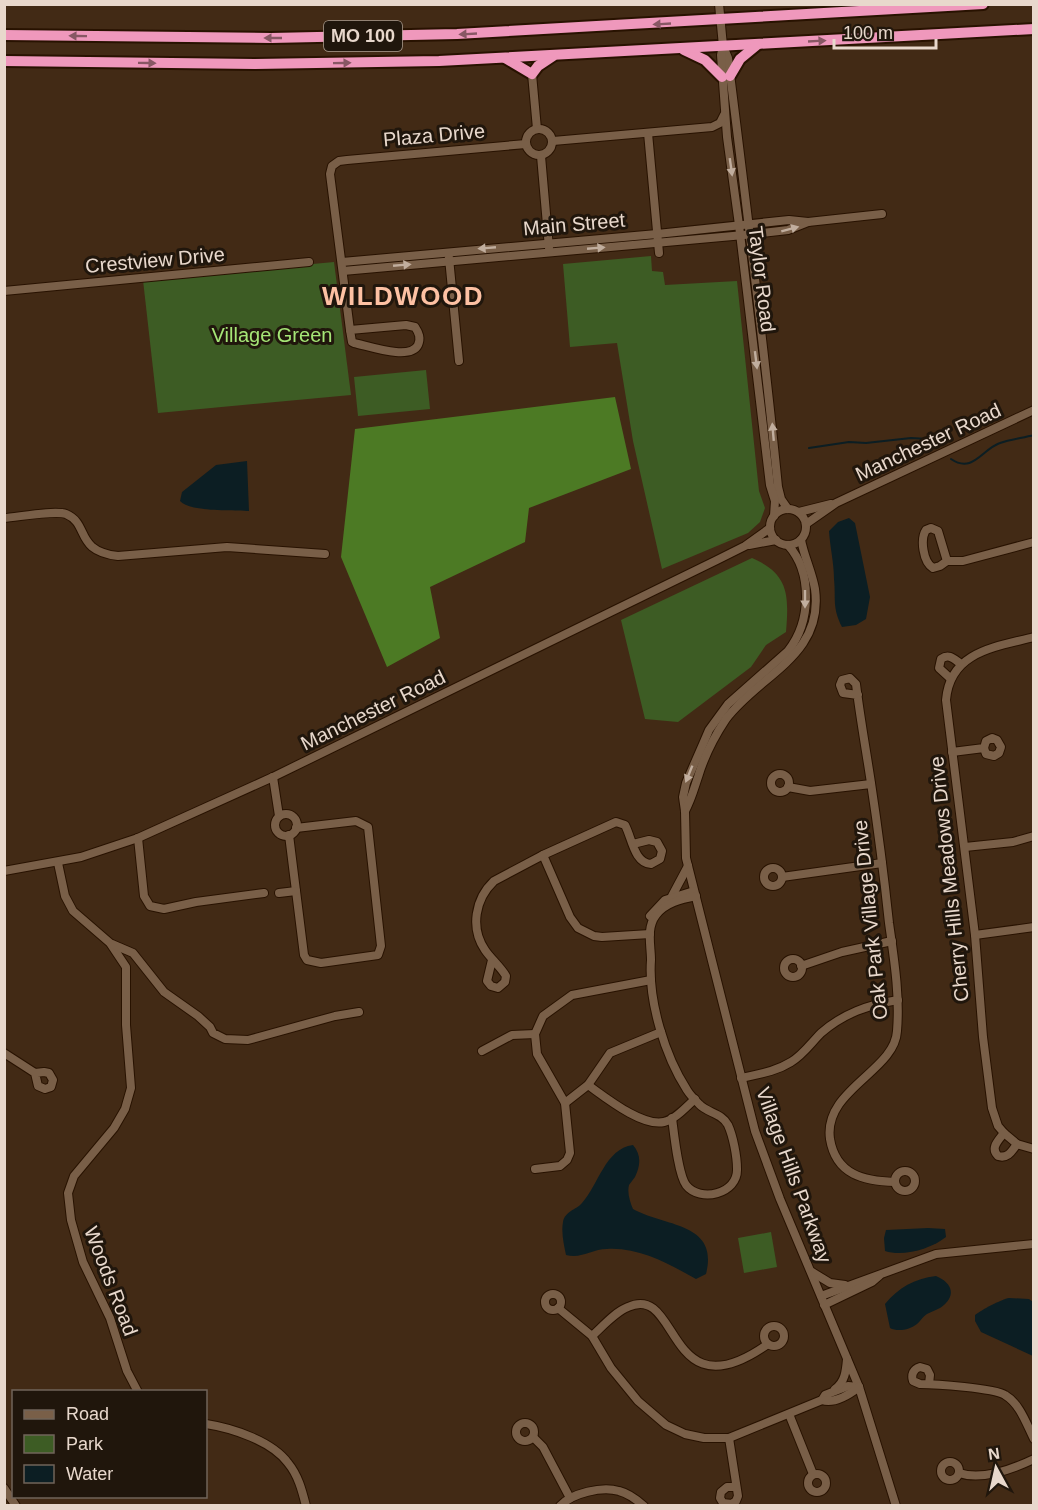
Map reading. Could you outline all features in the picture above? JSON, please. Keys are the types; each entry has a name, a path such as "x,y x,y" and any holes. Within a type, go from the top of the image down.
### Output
{"highway":[{"name":"MO 100","path":"4,34 261,38 383,36 721,20 983,4"},
{"name":"MO 100","path":"4,61 292,64 504,58 1034,29"},
{"path":"681,48 705,60 726,76 740,59 759,44"},
{"path":"504,58 532,74 555,55"}],"street":[{"name":"Taylor Road","path":"719,4 723,46 728,55 725,113 727,138 741,236 770,485 775,501 774,516"},
{"path":"532,74 537,129"},
{"name":"Taylor Road","path":"726,76 749,224 778,487 781,498 788,509"},
{"path":"553,141 712,127 720,123 725,113"},
{"path":"712,127 721,130 727,138"},
{"path":"537,129 548,132 553,141 548,152 541,156 531,153 526,144 529,134 537,129"},
{"path":"648,133 659,253"},
{"name":"Plaza Drive","path":"342,262 330,170 335,163 346,160 526,144"},
{"path":"541,156 549,252"},
{"name":"Main Street","path":"342,262 789,220 808,222 882,214"},
{"name":"Main Street","path":"343,271 741,236 788,230 808,222"},
{"path":"448,251 459,361"},
{"name":"Crestview Drive","path":"4,291 309,262"},
{"path":"342,262 350,330 352,342 404,354 414,350 419,343 419,333 415,327 406,325 350,330"},
{"name":"Manchester Road","path":"806,524 836,503 1034,410"},
{"name":"Manchester Road","path":"799,512 836,503"},
{"path":"788,509 799,512 806,524 805,535 801,540 788,545 776,540 770,528 774,516 788,509"},
{"path":"4,519 67,514 76,523 90,547 103,554 118,556 227,547 325,554"},
{"name":"Manchester Road","path":"4,871 58,863 104,851 138,838 273,777 745,546 770,528"},
{"path":"947,561 938,531 931,528 926,530 923,537 926,560 928,565 936,568 947,561 963,561 1034,542"},
{"name":"Manchester Road","path":"745,546 776,540"},
{"name":"Village Hills Parkway","path":"801,540 814,588 812,628 801,649 751,682 728,704 709,730 686,783 683,797 685,845 688,866 755,1131 780,1199 859,1387 896,1506"},
{"name":"Village Hills Parkway","path":"783,662 798,635 806,602 801,566 797,555 788,545"},
{"name":"Cherry Hills Meadows Drive","path":"1034,637 982,650 968,657 951,680 946,700 975,934 983,1037 992,1108 994,1117 1004,1134 1017,1144 1034,1149"},
{"path":"951,680 939,668 941,659 944,656 951,656 961,664"},
{"name":"Oak Park Village Drive","path":"858,695 892,941 898,1000 897,1033 894,1045 838,1104 830,1127 832,1145 847,1170 860,1178 895,1182"},
{"path":"952,752 984,748"},
{"path":"273,777 279,816"},
{"path":"788,787 810,791 871,784"},
{"path":"286,813 292,815 296,821 296,828 290,835 282,836 277,831 275,821 286,813"},
{"path":"290,835 304,955 307,960 321,963 378,955 381,946 368,827 356,820 296,828"},
{"path":"492,960 483,948 476,918 479,901 487,887 494,881 543,855 616,822 625,825 633,844"},
{"path":"965,847 1012,842 1034,836"},
{"path":"138,838 144,896 150,906 164,909 196,902 264,894"},
{"path":"543,855 570,917 578,928 594,936 631,938 648,936"},
{"name":"Woods Road","path":"58,863 65,896 73,911 110,943 126,967 126,1025 131,1088 125,1109 114,1128 74,1176 68,1193 71,1220 80,1252 110,1318 127,1371 137,1390"},
{"path":"782,877 882,863"},
{"path":"672,897 688,866"},
{"path":"279,893 296,891"},
{"path":"648,936 656,914 667,905 695,893"},
{"path":"672,1118 682,1175 687,1187 698,1194 705,1195 720,1192 731,1186 735,1180 737,1168 729,1127 722,1117 699,1105 679,1077 661,1032 649,967 648,918 651,913 657,905 672,897 695,893"},
{"path":"975,934 1034,927"},
{"path":"801,966 842,952 892,941"},
{"path":"110,943 133,953 164,992 198,1016 213,1033 225,1038 248,1040 335,1016 359,1012"},
{"path":"535,1169 560,1166 569,1157 570,1144 565,1103 537,1054 535,1034 537,1026 547,1012 572,995 651,980"},
{"path":"741,1078 768,1072 790,1063 821,1034 846,1016 874,1004 898,1000"},
{"path":"565,1103 588,1085 610,1053 661,1032"},
{"path":"482,1051 512,1035 535,1034"},
{"path":"5,1054 35,1073"},
{"path":"588,1085 644,1119 665,1122 695,1099"},
{"path":"1004,1134 995,1146 998,1156 1005,1157 1017,1144"},
{"path":"821,1296 846,1285 945,1252 1034,1244"},
{"path":"812,1272 830,1283 846,1285"},
{"path":"824,1305 872,1282 880,1275"},
{"path":"592,1336 627,1307 645,1304 657,1310 687,1354 705,1366 719,1367 728,1364 768,1344"},
{"path":"558,1308 592,1336 629,1392 658,1419 675,1430 694,1437 729,1438 822,1400 830,1393 848,1386 859,1387"},
{"path":"830,1393 840,1385 844,1377 847,1358"},
{"path":"929,1384 991,1390 1004,1394 1020,1411 1034,1439"},
{"path":"822,1400 827,1402 850,1394 859,1387"},
{"path":"789,1414 813,1474"},
{"path":"207,1424 235,1431 277,1451 295,1473 302,1487 306,1506"},
{"path":"532,1437 543,1447 570,1498"},
{"path":"729,1438 736,1490"},
{"path":"959,1473 966,1476 987,1474 1019,1466 1034,1459"},
{"path":"4,1488 16,1506"},
{"path":"560,1506 570,1498 593,1491 619,1490 644,1506"}],"green space":[{"path":"651,256 652,271 663,272 665,285 737,281 759,491 765,508 760,522 748,533 662,569 633,441 617,343 570,347 563,264"},
{"name":"Village Green","path":"334,262 351,395 158,413 143,280"},
{"path":"426,370 430,409 358,416 354,377"},
{"path":"615,397 631,469 529,508 525,542 430,587 440,638 387,667 341,557 355,429"},
{"path":"752,558 773,571 784,587 787,607 786,632 766,645 751,667 678,722 645,719 621,620"},
{"path":"771,1232 777,1267 744,1273 738,1238"}],"water":[{"path":"247,461 249,511 202,509 185,505 180,501 182,492 216,465"},
{"path":"849,518 855,523 870,597 866,619 856,625 842,627 836,609 829,531 838,522"},
{"path":"633,1145 638,1152 639,1164 637,1173 628,1188 633,1209 697,1235 705,1244 708,1257 706,1274 696,1279 653,1258 619,1249 602,1249 577,1256 566,1255 562,1226 564,1218 582,1203 609,1160 623,1148"},
{"path":"945,1229 946,1237 917,1251 892,1253 885,1251 886,1230"},
{"path":"936,1276 946,1282 951,1290 951,1295 945,1304 925,1315 911,1328 900,1330 890,1328 885,1304 908,1285"},
{"path":"1009,1298 1029,1299 1033,1302 1033,1356 981,1332 975,1321 975,1315"}],"waterway":[{"path":"951,459 965,464 977,459 1000,443 1034,435"},
{"path":"809,448 849,442 866,443 911,438 928,439 937,445"}],"district":[{"name":"WILDWOOD","path":"403,296"}]}
